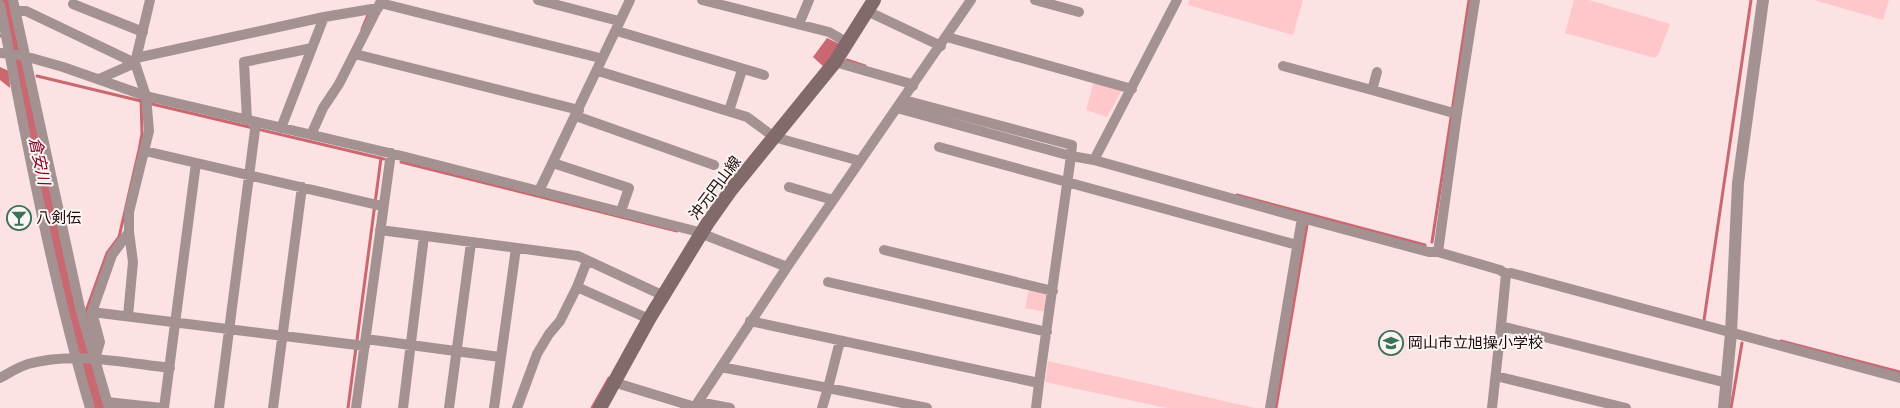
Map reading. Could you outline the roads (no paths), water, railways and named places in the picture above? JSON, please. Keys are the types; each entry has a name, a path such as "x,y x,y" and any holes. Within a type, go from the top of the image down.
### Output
{"main road":[{"name":"沖元円山線","path":"600,408 645,317 697,232 731,190 771,135 835,62 844,41 871,6"}],"street":[{"path":"12,0 15,11 14,54 85,359 90,408"},
{"path":"128,316 133,262 129,232 129,212 149,131 146,96 133,62 150,0"},
{"path":"538,0 616,25 742,70 764,75"},
{"path":"539,191 576,111 598,71 616,25 630,0"},
{"path":"702,0 829,32 844,41"},
{"path":"799,24 809,0"},
{"path":"696,406 831,199 901,104 911,84 938,45 947,37 971,0"},
{"path":"1035,0 1079,12"},
{"path":"1094,160 1128,88 1177,0"},
{"path":"1438,252 1454,113 1475,0"},
{"path":"1724,408 1731,333 1738,183 1763,0"},
{"path":"0,4 6,34 14,54 89,344 85,359 108,405 163,408 177,322 196,163"},
{"path":"73,4 140,31"},
{"path":"312,135 323,108 355,54 380,4"},
{"path":"99,79 133,62 380,4 596,57"},
{"path":"871,6 938,45"},
{"path":"15,11 26,11 133,62"},
{"path":"280,128 324,17"},
{"path":"947,37 1128,88"},
{"path":"219,408 249,175 253,124 244,62 312,48"},
{"path":"14,54 99,79 146,96 253,124 280,128 391,153 621,211 697,232 786,266"},
{"path":"355,54 576,111 714,165"},
{"path":"835,62 911,84"},
{"path":"1283,66 1454,113"},
{"path":"729,111 742,70"},
{"path":"598,71 747,117 771,135 858,160"},
{"path":"1372,90 1377,72"},
{"path":"901,104 1072,145 1071,184 1036,408"},
{"path":"940,147 1297,245"},
{"path":"144,151 378,205"},
{"path":"356,408 361,343 380,230 378,205 391,153"},
{"path":"1071,156 1094,160 1429,252 1438,252 1500,270 1506,274 1511,273 1900,378"},
{"path":"553,164 629,188 621,211"},
{"path":"273,408 302,187"},
{"path":"789,187 831,199"},
{"path":"1270,408 1302,218"},
{"path":"380,230 578,256 659,294"},
{"path":"85,359 100,342 92,312 112,255 129,232"},
{"path":"403,408 424,236"},
{"path":"449,408 471,243"},
{"path":"494,408 516,248"},
{"path":"884,250 1053,291"},
{"path":"517,408 537,354 548,334 560,321 577,287 586,261"},
{"path":"1492,408 1506,274"},
{"path":"828,282 1047,332"},
{"path":"577,287 645,317"},
{"path":"92,312 229,329 361,343 410,346 500,357"},
{"path":"750,321 1039,384"},
{"path":"1502,326 1727,383"},
{"path":"822,408 840,341"},
{"path":"0,378 26,365 39,361 85,359 170,368"},
{"path":"721,367 927,408"},
{"path":"1496,376 1626,408"},
{"path":"613,382 696,406 730,408"}],"waterway":[{"name":"倉安川","path":"5,0 82,352 99,408"},
{"path":"1432,242 1469,0"},
{"path":"1704,320 1751,0"},
{"path":"362,29 368,15"},
{"path":"0,36 13,32"},
{"path":"847,60 865,66"},
{"path":"37,76 141,101"},
{"path":"91,328 86,311 107,253 119,237 139,150 142,134 141,99"},
{"path":"152,104 384,159"},
{"path":"348,408 381,158"},
{"path":"401,162 677,231"},
{"path":"1237,195 1425,245"},
{"path":"1276,408 1307,225"},
{"path":"1781,341 1900,372"},
{"name":"倉安川","path":"80,343 86,342"},
{"path":"1731,408 1742,343"},
{"path":"592,408 609,378"}],"place":[{"name":"八剣伝","path":"19,218"},
{"name":"岡山市立旭操小学校","path":"1391,343"}]}
